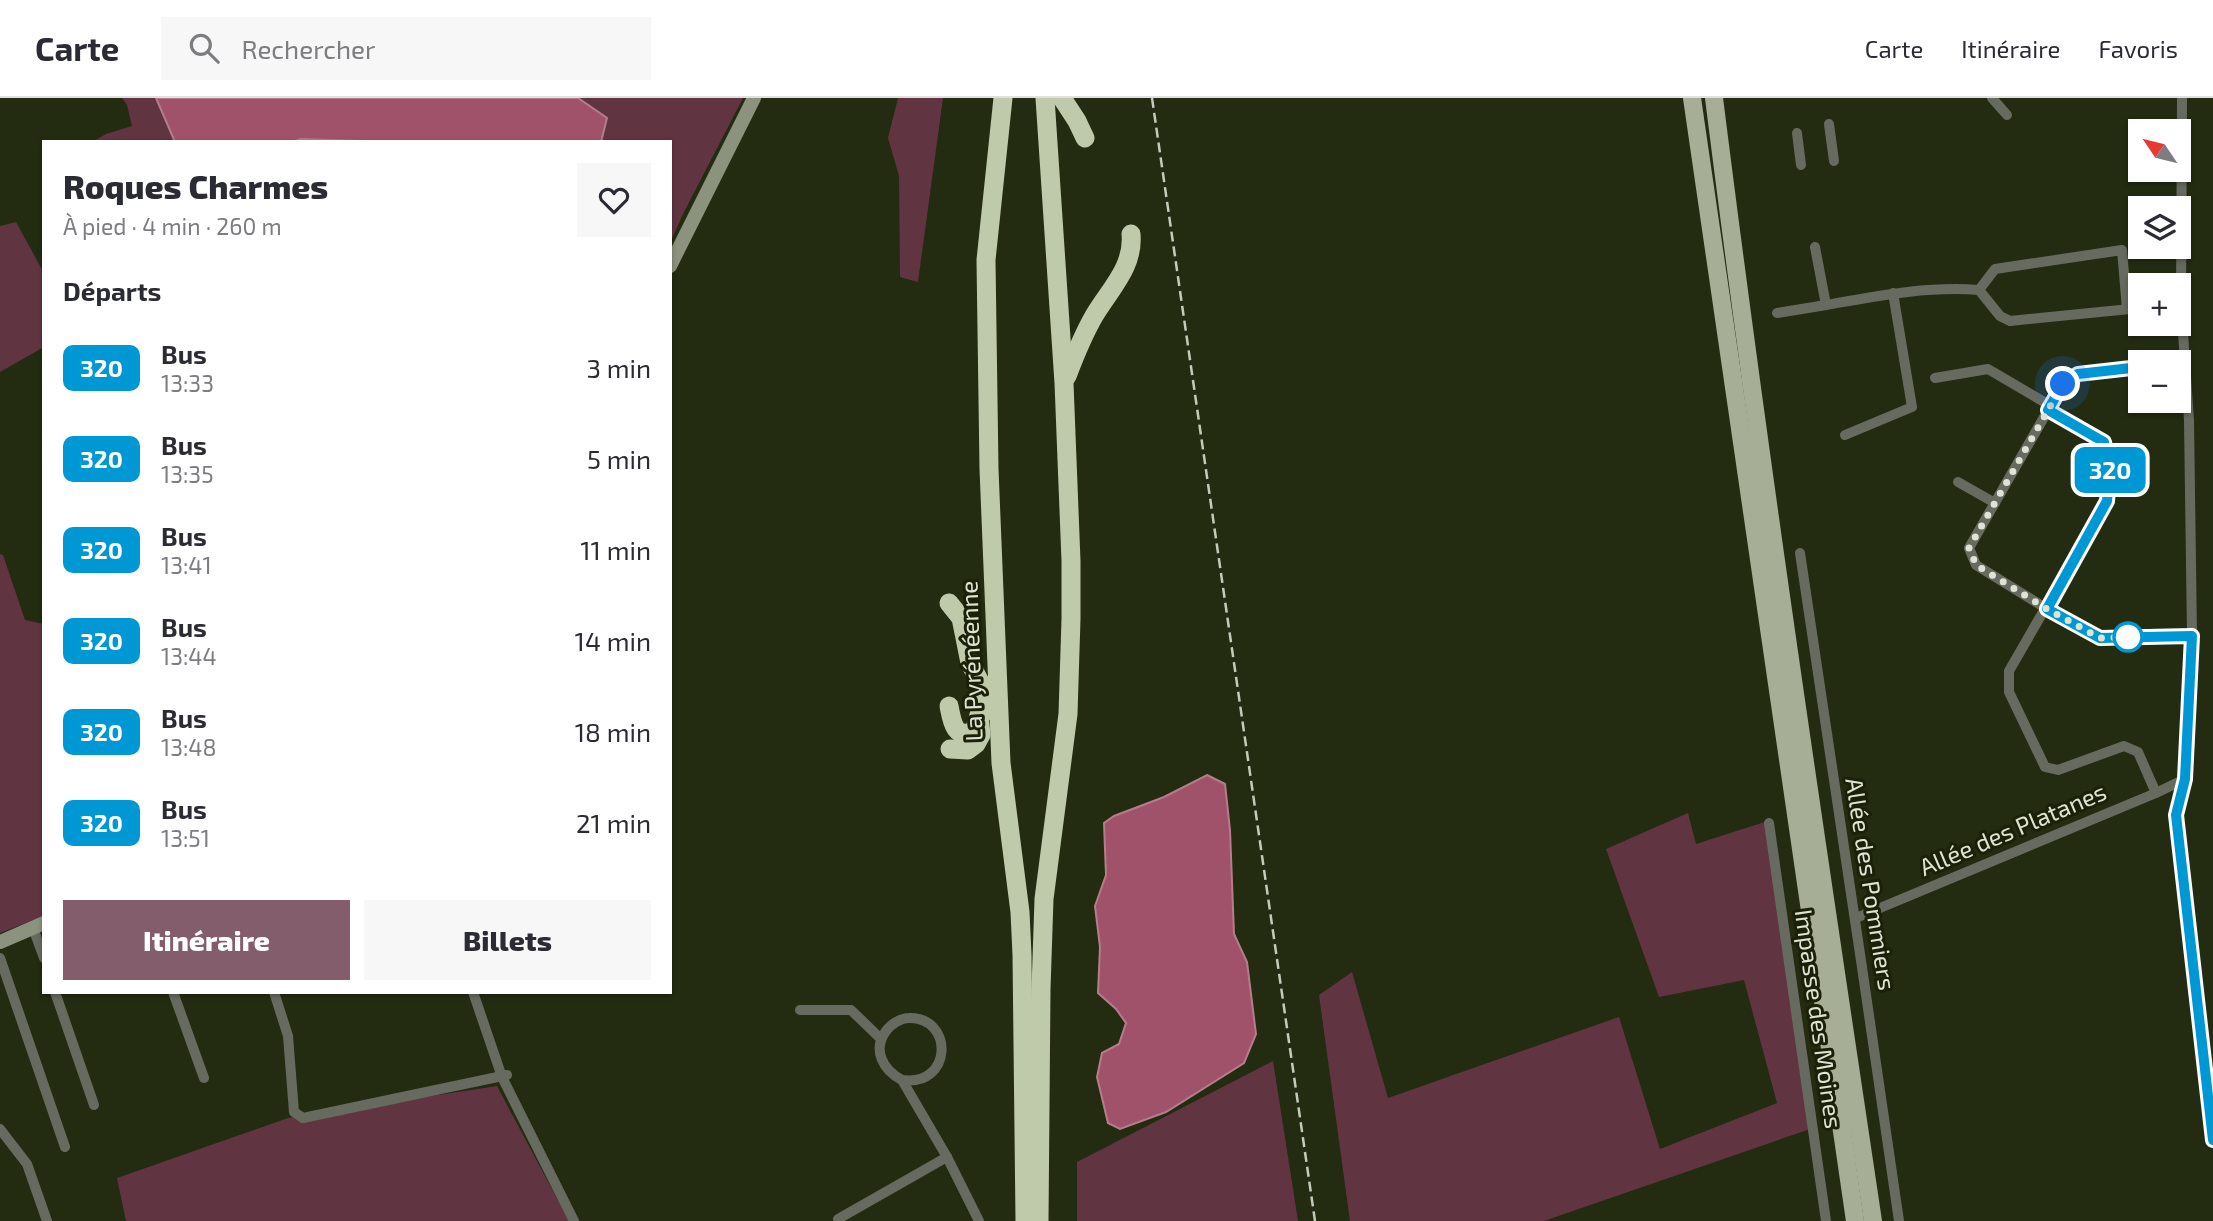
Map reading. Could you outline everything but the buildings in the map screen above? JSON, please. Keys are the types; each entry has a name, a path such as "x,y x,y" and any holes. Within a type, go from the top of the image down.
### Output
{"highway":[{"name":"La Pyrénéenne","path":"1003,98 986,260 989,468 1001,763 1022,944 1025,1221"},
{"path":"1040,1221 1044,899 1068,714 1071,561 1064,383 1045,98"},
{"path":"1062,98 1085,138"},
{"path":"1064,383 1094,316 1127,267 1132,246 1131,234"},
{"path":"949,603 961,618 981,734 976,744 968,750 950,749"},
{"path":"949,706 952,724 961,733 974,731 996,652"},
{"path":"970,663 999,719"}],"main road":[{"path":"672,262 754,98"},
{"path":"1692,98 1855,1221"},
{"path":"1714,98 1794,695 1873,1221"},
{"path":"0,942 38,925"}],"street":[{"path":"1992,98 2007,114"},
{"path":"2180,273 2182,98"},
{"path":"1829,124 1834,161"},
{"path":"1797,132 1801,165"},
{"path":"1815,247 1826,305"},
{"path":"1777,313 1893,293 1950,288 1979,290 2000,316 2010,321 2127,309 2122,250 1995,268 1979,290"},
{"path":"1845,435 1912,407 1893,293"},
{"path":"2128,368 2078,374 2063,384 1969,548 1976,565 2100,638 2192,636"},
{"path":"1935,378 1988,369 2104,442 2110,468 2107,501 2010,671 2009,692 2045,767 2058,771 2124,746 2138,752 2156,793"},
{"path":"2188,413 2192,636 2185,779 2176,815 2213,1139"},
{"path":"1958,482 1996,503"},
{"name":"Allée des Pommiers","path":"1800,553 1899,1221"},
{"name":"Allée des Platanes","path":"1856,918 2185,779"},
{"name":"Impasse des Moines","path":"1769,822 1826,1221"},
{"path":"38,925 42,947"},
{"path":"0,958 65,1147"},
{"path":"56,994 94,1105"},
{"path":"174,994 204,1078"},
{"path":"275,994 288,1036 294,1112 303,1118 505,1076"},
{"path":"474,994 505,1076 574,1221"},
{"path":"800,1010 851,1010 881,1039"},
{"path":"909,1018 926,1022 940,1037 942,1056 938,1066 930,1075 920,1080 902,1080 891,1075 884,1066 879,1050 881,1039 892,1024 909,1018"},
{"path":"902,1080 947,1157 979,1221"},
{"path":"0,1129 27,1164 47,1221"},
{"path":"838,1219 947,1157"}],"shaded area":[{"path":"122,98 156,98 174,140 96,140 132,126 127,105"},
{"path":"156,98 578,98 607,118 602,140 174,140"},
{"path":"578,98 743,98 672,239 672,140 602,140 607,118"},
{"path":"898,98 943,98 918,282 900,277 899,176 888,138"},
{"path":"16,222 42,269 42,348 0,372 0,226"},
{"path":"0,554 3,555 25,620 42,624 42,917 0,933"},
{"path":"1207,775 1225,784 1230,830 1234,934 1247,962 1256,1034 1244,1063 1166,1112 1120,1129 1108,1123 1097,1077 1102,1053 1119,1044 1126,1023 1116,1009 1098,993 1100,947 1095,906 1106,875 1104,823 1114,816 1164,797"},
{"path":"1688,813 1696,844 1771,820 1813,1128 1544,1221 1350,1221 1319,995 1352,972 1388,1098 1619,1017 1660,1149 1777,1103 1744,980 1659,997 1606,849"},
{"path":"1273,1061 1298,1221 1077,1221 1077,1162"},
{"path":"497,1086 569,1221 126,1221 117,1178 288,1118"}],"railway":[{"path":"1152,98 1315,1221"}],"bus line":[{"name":"320","path":"2128,368 2078,374 2063,384 2048,410 2104,442 2110,468 2107,501 2047,609 2100,638 2192,636 2185,779 2176,815 2213,1140"}],"route":[{"path":"2063,384 1969,548 1976,565 2047,609 2100,638 2128,637"}]}
